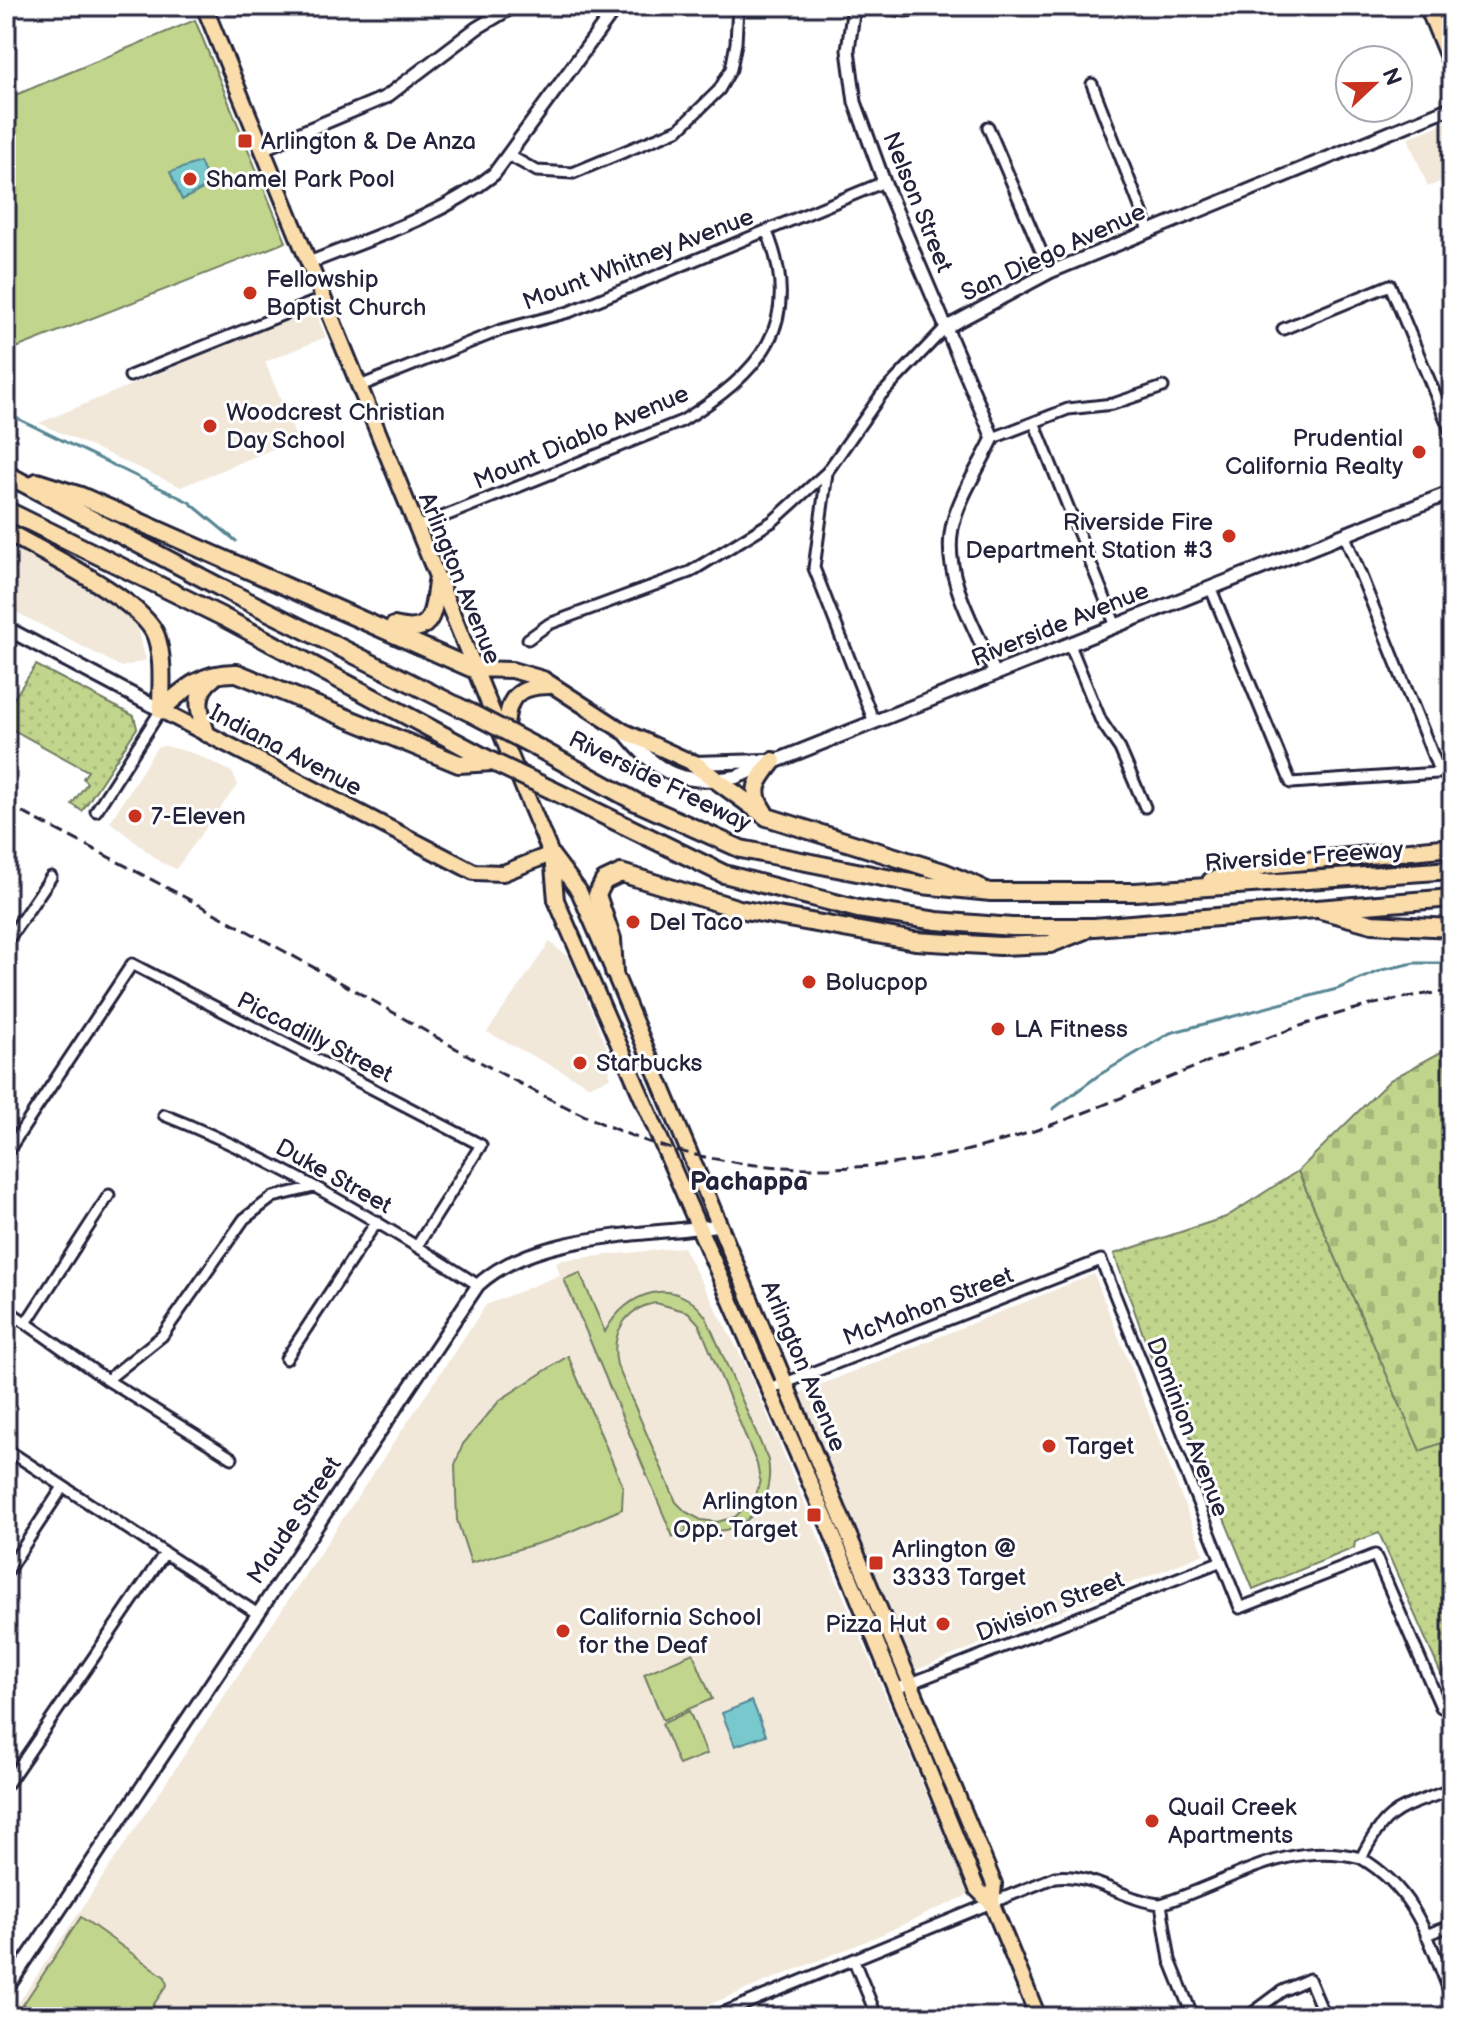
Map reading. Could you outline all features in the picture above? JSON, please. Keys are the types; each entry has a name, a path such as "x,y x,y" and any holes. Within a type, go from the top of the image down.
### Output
{"highway":[{"path":"6,474 81,496 366,619 473,669"},
{"name":"Riverside Freeway","path":"6,474 231,593 471,713 636,802 741,849 910,883 991,892 1183,889 1452,870"},
{"path":"6,510 236,624 493,762 724,874 858,909 952,922 1094,927 1308,907 1452,898"},
{"path":"6,531 125,601 147,621 159,648 161,710"},
{"path":"366,619 411,630 426,624 431,615 437,582"},
{"path":"161,710 186,686 221,673 237,673 459,764 493,762"},
{"path":"206,733 199,698 203,685 221,673"},
{"path":"767,817 755,800 755,788 773,761"},
{"path":"693,763 767,817 943,872 991,892"},
{"path":"1183,889 1265,865 1452,847"},
{"path":"614,972 612,939 597,895 604,881 621,873 739,909 915,941 1000,946 1050,944 1094,927"},
{"path":"1308,907 1372,924 1452,928"}],"main road":[{"name":"Arlington Avenue","path":"204,6 437,582 551,854 579,891 912,1682 994,1884 992,1904"},
{"path":"1427,6 1452,67"},
{"name":"Riverside Avenue","path":"623,731 637,748 673,776 691,781 720,780 755,770 1452,492"},
{"name":"Indiana Avenue","path":"6,628 474,872 503,873 551,854"},
{"name":"Riverside Avenue","path":"473,669 525,672 554,686 623,731 693,763 726,765 773,761"},
{"path":"505,743 507,714 512,698 522,689 554,686"},
{"name":"Arlington Avenue","path":"551,854 556,900 770,1389 977,1889 992,1904 1038,2017"}],"street":[{"path":"262,149 386,97 477,28 514,6"},
{"path":"510,156 537,171 573,173 679,129 719,90 731,69 738,6"},
{"name":"Nelson Street","path":"854,6 849,31 849,73 855,102 884,182 993,438"},
{"path":"869,6 905,11 961,6"},
{"path":"309,263 435,212 469,194 510,156 613,7"},
{"path":"1092,84 1149,230"},
{"name":"San Diego Avenue","path":"528,639 549,624 690,572 773,521 827,472 881,395 945,328 1050,272 1452,107"},
{"path":"988,127 1050,272"},
{"name":"Mount Whitney Avenue","path":"360,386 501,330 569,312 884,182"},
{"name":"Mount Diablo Avenue","path":"415,528 682,421 718,398 747,373 780,314 781,265 767,232"},
{"path":"1283,329 1390,285 1452,435"},
{"path":"130,376 324,298"},
{"path":"995,674 954,575 949,550 953,525 993,438 1068,409 1113,404 1163,387"},
{"path":"1034,422 1116,626"},
{"path":"827,472 814,568 874,722"},
{"path":"1345,536 1440,773"},
{"path":"1211,589 1291,783 1452,772"},
{"path":"1070,645 1101,721 1120,749 1145,807"},
{"path":"96,811 161,710"},
{"path":"6,943 51,877"},
{"name":"Piccadilly Street","path":"6,1154 132,964 481,1145 417,1246"},
{"name":"Duke Street","path":"164,1115 222,1138 377,1221 478,1285"},
{"path":"107,1380 162,1336 244,1219 273,1197 314,1187"},
{"path":"26,1323 109,1195"},
{"path":"286,1359 377,1221"},
{"name":"Maude Street","path":"6,1990 478,1285 509,1262 559,1246 720,1225"},
{"name":"McMahon Street","path":"770,1389 1101,1260"},
{"name":"Dominion Avenue","path":"1101,1260 1219,1562 1240,1608 1375,1555 1441,1707"},
{"path":"6,1309 107,1380 232,1458"},
{"path":"6,1449 258,1614"},
{"path":"6,1573 63,1487"},
{"path":"6,1786 164,1554"},
{"name":"Division Street","path":"896,1689 1219,1562"},
{"path":"1361,1858 1377,1827 1387,1816 1452,1789"},
{"path":"713,2017 732,2013 1055,1877 1074,1876 1141,1902 1161,1904 1293,1854 1326,1851 1361,1858 1403,1891 1426,1935 1452,1998"},
{"path":"1161,1904 1170,1960 1193,2017"},
{"path":"1426,1935 1452,1925"},
{"path":"854,1961 877,2017"},
{"path":"1247,2017 1282,1991 1309,1979 1325,2017"}],"shaded area":[{"path":"1452,120 1452,177 1428,187 1408,138"},
{"path":"314,309 326,337 265,362 297,439 181,487 39,423"},
{"path":"19,549 134,618 146,660 122,667 6,607 6,577"},
{"path":"166,746 196,754 232,772 238,784 176,869 162,863 110,822 157,747"},
{"path":"550,942 570,959 609,1053 610,1078 590,1086 487,1032"},
{"name":"California School for the Deaf","path":"683,1247 748,1369 968,1893 966,1896 869,1940 678,2017 9,2017 486,1305 560,1275 556,1262 562,1260"},
{"path":"1094,1274 1204,1554 916,1670 800,1393"}],"green space":[{"path":"195,20 286,242 6,352 6,99"},
{"path":"36,665 134,716 137,728 82,811 72,804 87,783 83,778 88,771 6,726 6,710"},
{"path":"1452,1046 1452,1439 1420,1451 1298,1171 1390,1080"},
{"path":"1298,1171 1420,1450 1452,1439 1452,1687 1441,1674 1379,1533 1355,1542 1354,1548 1253,1589 1159,1360 1153,1362 1114,1254 1226,1217"},
{"path":"580,1273 605,1332 625,1306 652,1293 681,1295 706,1317 768,1460 769,1478 765,1495 758,1509 747,1520 719,1531 702,1530 685,1524 687,1531 673,1537 564,1279","holes":["656,1303 688,1312 699,1324 757,1464 760,1480 756,1496 735,1517 717,1522 701,1520 676,1502 615,1354 622,1324 636,1310"]},
{"path":"568,1356 623,1487 622,1509 553,1539 471,1563 457,1520 455,1465 463,1444 500,1400"},
{"path":"693,1653 712,1699 663,1720 644,1674"},
{"path":"689,1711 707,1754 679,1765 662,1724"},
{"path":"81,1917 165,1977 167,1985 145,2017 15,2017"}],"water":[{"name":"Shamel Park Pool","path":"200,162 210,185 182,200 170,172"},
{"path":"752,1701 766,1735 735,1746 722,1713"}],"waterway":[{"path":"6,413 189,502 236,541"},
{"path":"1053,1109 1099,1075 1170,1033 1337,989 1382,970 1414,963 1452,963"}],"railway":[{"path":"6,804 215,913 478,1061 585,1116 663,1147 750,1164 839,1168 927,1159 969,1150 1090,1111 1268,1038 1328,1017 1389,1001 1452,991"}],"place":[{"name":"Arlington & De Anza","path":"245,141"},
{"name":"Shamel Park Pool","path":"190,179"},
{"name":"Fellowship Baptist Church","path":"250,293"},
{"name":"Woodcrest Christian Day School","path":"210,426"},
{"name":"Prudential California Realty","path":"1419,452"},
{"name":"Riverside Fire Department Station #3","path":"1229,536"},
{"name":"7-Eleven","path":"135,816"},
{"name":"Del Taco","path":"633,922"},
{"name":"Bolucpop","path":"809,982"},
{"name":"LA Fitness","path":"998,1029"},
{"name":"Starbucks","path":"580,1063"},
{"name":"Target","path":"1049,1446"},
{"name":"Arlington Opp. Target","path":"814,1515"},
{"name":"Arlington @ 3333 Target","path":"876,1563"},
{"name":"Pizza Hut","path":"943,1624"},
{"name":"California School for the Deaf","path":"563,1631"},
{"name":"Quail Creek Apartments","path":"1152,1821"}],"district":[{"name":"Pachappa","path":"749,1181"}]}
